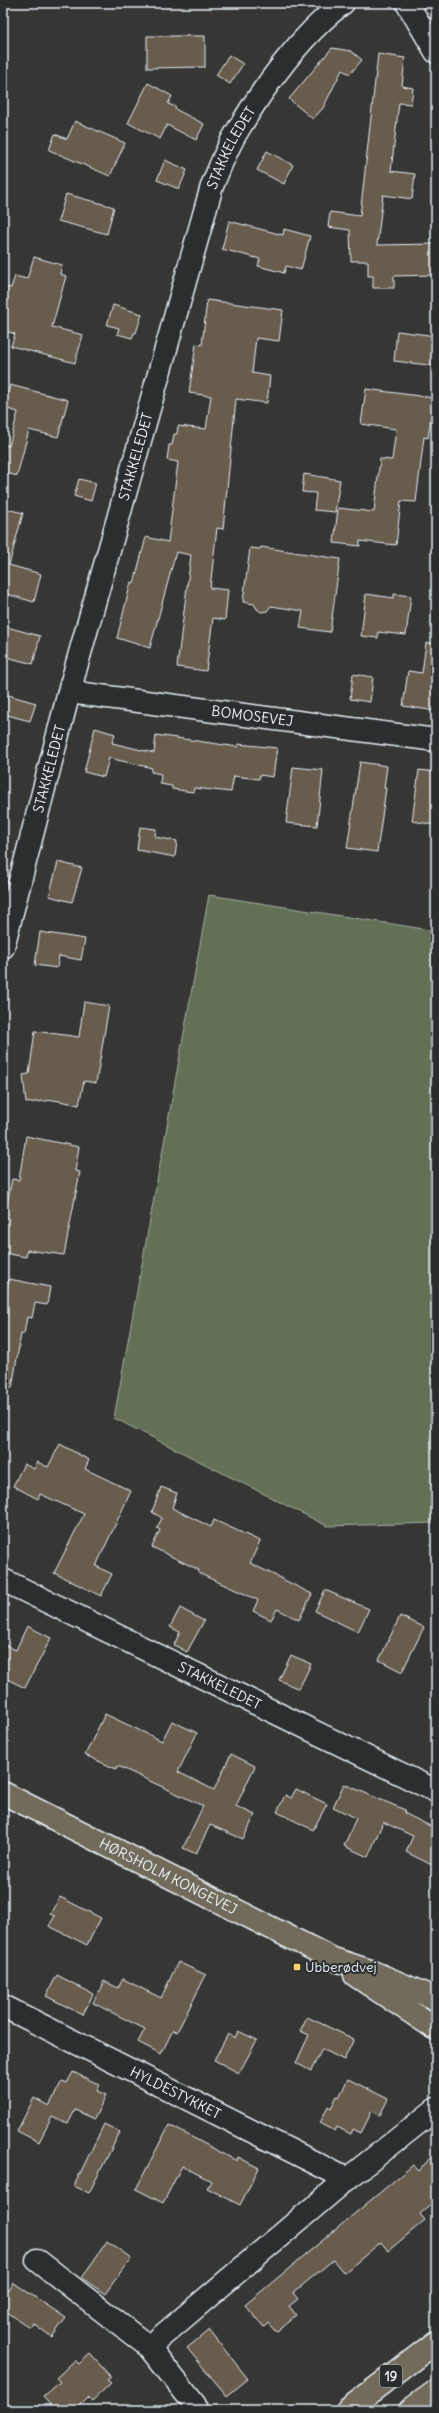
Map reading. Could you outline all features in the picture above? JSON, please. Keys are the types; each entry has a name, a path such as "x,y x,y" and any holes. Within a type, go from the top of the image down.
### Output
{"main road":[{"name":"HØRSHOLM KONGEVEJ","path":"3,1793 333,1959 436,2029"},
{"name":"HØRSHOLM KONGEVEJ","path":"333,1959 370,1971 436,1999"},
{"name":"19","path":"346,2410 436,2342"},
{"path":"410,2410 436,2391"}],"street":[{"name":"STAKKELEDET","path":"3,947 69,692 212,186 237,131 273,79 322,19 343,3"},
{"path":"407,3 436,52"},
{"name":"BOMOSEVEJ","path":"69,692 436,740"},
{"name":"STAKKELEDET","path":"3,1580 436,1792"},
{"name":"HYLDESTYKKET","path":"3,2006 347,2179"},
{"path":"149,2347 347,2179 436,2110"},
{"path":"36,2260 149,2347 195,2405"}],"green space":[{"path":"209,895 436,931 436,1523 327,1526 114,1418"}],"building":[{"path":"147,36 205,36 205,67 147,68"},
{"path":"332,48 351,51 362,60 350,74 342,70 323,108 313,119 289,99"},
{"path":"378,54 405,58 402,86 413,88 411,104 399,103 391,171 415,174 412,199 383,195 377,245 436,244 436,275 394,276 394,288 373,288 373,276 368,276 368,261 351,261 350,230 328,227 330,212 360,216"},
{"path":"229,55 243,64 230,84 216,75"},
{"path":"148,83 172,96 168,104 176,107 175,109 204,124 196,140 167,125 160,139 128,123"},
{"path":"75,121 125,143 110,176 49,150 55,134 67,139"},
{"path":"267,151 293,165 284,184 257,170"},
{"path":"165,160 187,170 179,189 157,180"},
{"path":"66,194 114,207 107,234 58,221"},
{"path":"229,221 283,235 284,229 310,236 301,270 286,266 284,273 258,266 260,259 222,249"},
{"path":"34,257 62,265 60,274 66,276 52,327 83,335 75,363 11,346 15,334 3,330 3,300 7,287 11,288 15,276 27,279"},
{"path":"207,300 283,310 279,341 256,338 252,373 270,376 267,403 236,399 223,529 217,528 210,588 228,590 225,620 213,618 206,671 177,667 191,555 176,552 150,648 117,638 131,582 134,583 146,537 168,542 178,462 167,460 169,445 172,445 174,434 177,434 178,426 206,429 211,396 189,393 196,344 202,345"},
{"path":"113,305 142,314 136,333 134,333 132,338 117,334 119,328 107,325"},
{"path":"397,331 436,336 436,366 394,361"},
{"path":"10,385 68,400 58,437 29,430 17,476 3,472 3,444 9,446 18,412 4,408"},
{"path":"366,389 434,398 428,438 424,437 416,502 401,501 396,545 360,541 360,546 334,543 338,508 374,512 380,459 392,460 396,429 361,424"},
{"path":"304,474 340,480 335,512 314,510 316,493 302,492"},
{"path":"79,479 96,483 91,501 74,496"},
{"path":"3,508 23,513 9,565 41,574 34,602 3,593"},
{"path":"261,547 340,559 330,632 300,628 303,611 271,606 267,611 261,612 254,604 243,602 250,548 260,549"},
{"path":"366,594 394,598 394,594 411,596 406,635 378,632 378,638 361,636"},
{"path":"3,626 40,636 33,664 3,656"},
{"path":"426,643 436,643 436,711 403,706 408,671 422,673"},
{"path":"353,674 373,677 370,702 350,699"},
{"path":"8,695 36,703 30,721 3,714"},
{"path":"95,728 115,734 112,743 154,753 156,735 238,747 238,744 277,748 273,777 260,775 259,779 234,776 231,792 194,788 193,792 172,789 172,786 160,784 161,774 151,772 152,768 109,758 104,777 84,772"},
{"path":"360,762 387,766 384,788 386,788 377,852 347,848"},
{"path":"293,767 323,770 317,826 286,823"},
{"path":"419,770 436,772 436,825 412,821"},
{"path":"140,827 156,829 155,837 177,841 175,857 137,850"},
{"path":"58,862 82,868 72,902 49,896"},
{"path":"40,932 85,939 81,960 59,956 57,968 35,965"},
{"path":"84,1002 109,1006 96,1083 84,1081 79,1105 54,1100 26,1103 23,1075 29,1074 35,1031 79,1037"},
{"path":"26,1136 79,1147 75,1171 80,1172 64,1255 27,1250 26,1257 3,1253 3,1223 12,1179 19,1180"},
{"path":"9,1279 50,1287 47,1305 35,1303 32,1318 27,1317 24,1334 21,1334 12,1388 3,1387 3,1314"},
{"path":"60,1444 89,1460 85,1469 131,1491 96,1566 112,1574 101,1596 54,1573 84,1514 40,1494 38,1499 13,1486 24,1464 34,1469 37,1462 48,1467"},
{"path":"161,1487 177,1493 172,1508 211,1527 214,1520 260,1541 250,1563 312,1594 299,1620 277,1609 271,1620 253,1611 258,1600 198,1573 199,1570 152,1547 160,1530 157,1528 162,1518 152,1512"},
{"path":"325,1590 369,1609 358,1632 315,1611"},
{"path":"180,1608 204,1621 187,1652 174,1645 180,1632 170,1627"},
{"path":"400,1616 424,1627 402,1672 379,1660"},
{"path":"27,1626 51,1638 25,1688 3,1677 3,1644 16,1650"},
{"path":"291,1655 311,1664 299,1689 279,1680"},
{"path":"105,1714 162,1741 172,1721 197,1733 178,1772 214,1790 231,1754 255,1766 236,1806 255,1815 243,1839 210,1825 196,1854 183,1848 203,1806 118,1766 116,1769 85,1755"},
{"path":"344,1784 405,1810 404,1813 434,1828 430,1836 436,1839 436,1867 406,1852 413,1836 383,1822 368,1857 344,1846 356,1818 333,1807"},
{"path":"296,1789 327,1804 313,1830 277,1812 285,1795 291,1798"},
{"path":"60,1897 101,1918 87,1945 49,1926 55,1916 50,1914"},
{"path":"178,1962 206,1975 177,2032 173,2030 161,2054 138,2042 145,2029 93,2003 104,1981 118,1988 123,1979 161,1998"},
{"path":"57,1975 93,1994 83,2015 46,1996"},
{"path":"307,2017 354,2039 344,2060 322,2049 311,2071 296,2063 309,2035 300,2031"},
{"path":"238,2031 257,2040 239,2073 214,2060 228,2034 235,2038"},
{"path":"73,2072 100,2085 97,2091 106,2095 94,2119 75,2110 68,2124 52,2117 39,2142 17,2131 34,2098 49,2106 62,2081 67,2083"},
{"path":"348,2079 388,2099 380,2115 372,2111 361,2133 353,2129 351,2134 337,2127 335,2131 320,2123 328,2106 331,2108 337,2096 339,2097"},
{"path":"104,2124 120,2132 89,2193 74,2186"},
{"path":"169,2125 237,2161 238,2157 259,2168 240,2205 207,2188 211,2181 182,2166 163,2203 136,2189"},
{"path":"436,2151 436,2200 420,2214 425,2220 388,2251 381,2242 344,2273 333,2260 293,2293 298,2299 289,2306 296,2315 276,2332 268,2323 264,2327 245,2305 413,2165 419,2171"},
{"path":"107,2241 131,2258 105,2294 82,2278"},
{"path":"14,2283 66,2318 52,2337 33,2323 30,2328 3,2309 3,2299"},
{"path":"209,2330 248,2379 227,2396 187,2348"},
{"path":"90,2354 111,2377 107,2380 111,2383 92,2401 88,2397 75,2410 55,2410 43,2397 60,2382 56,2378 75,2360 79,2364"}],"place":[{"name":"Ubberødvej","path":"297,1967"}]}
